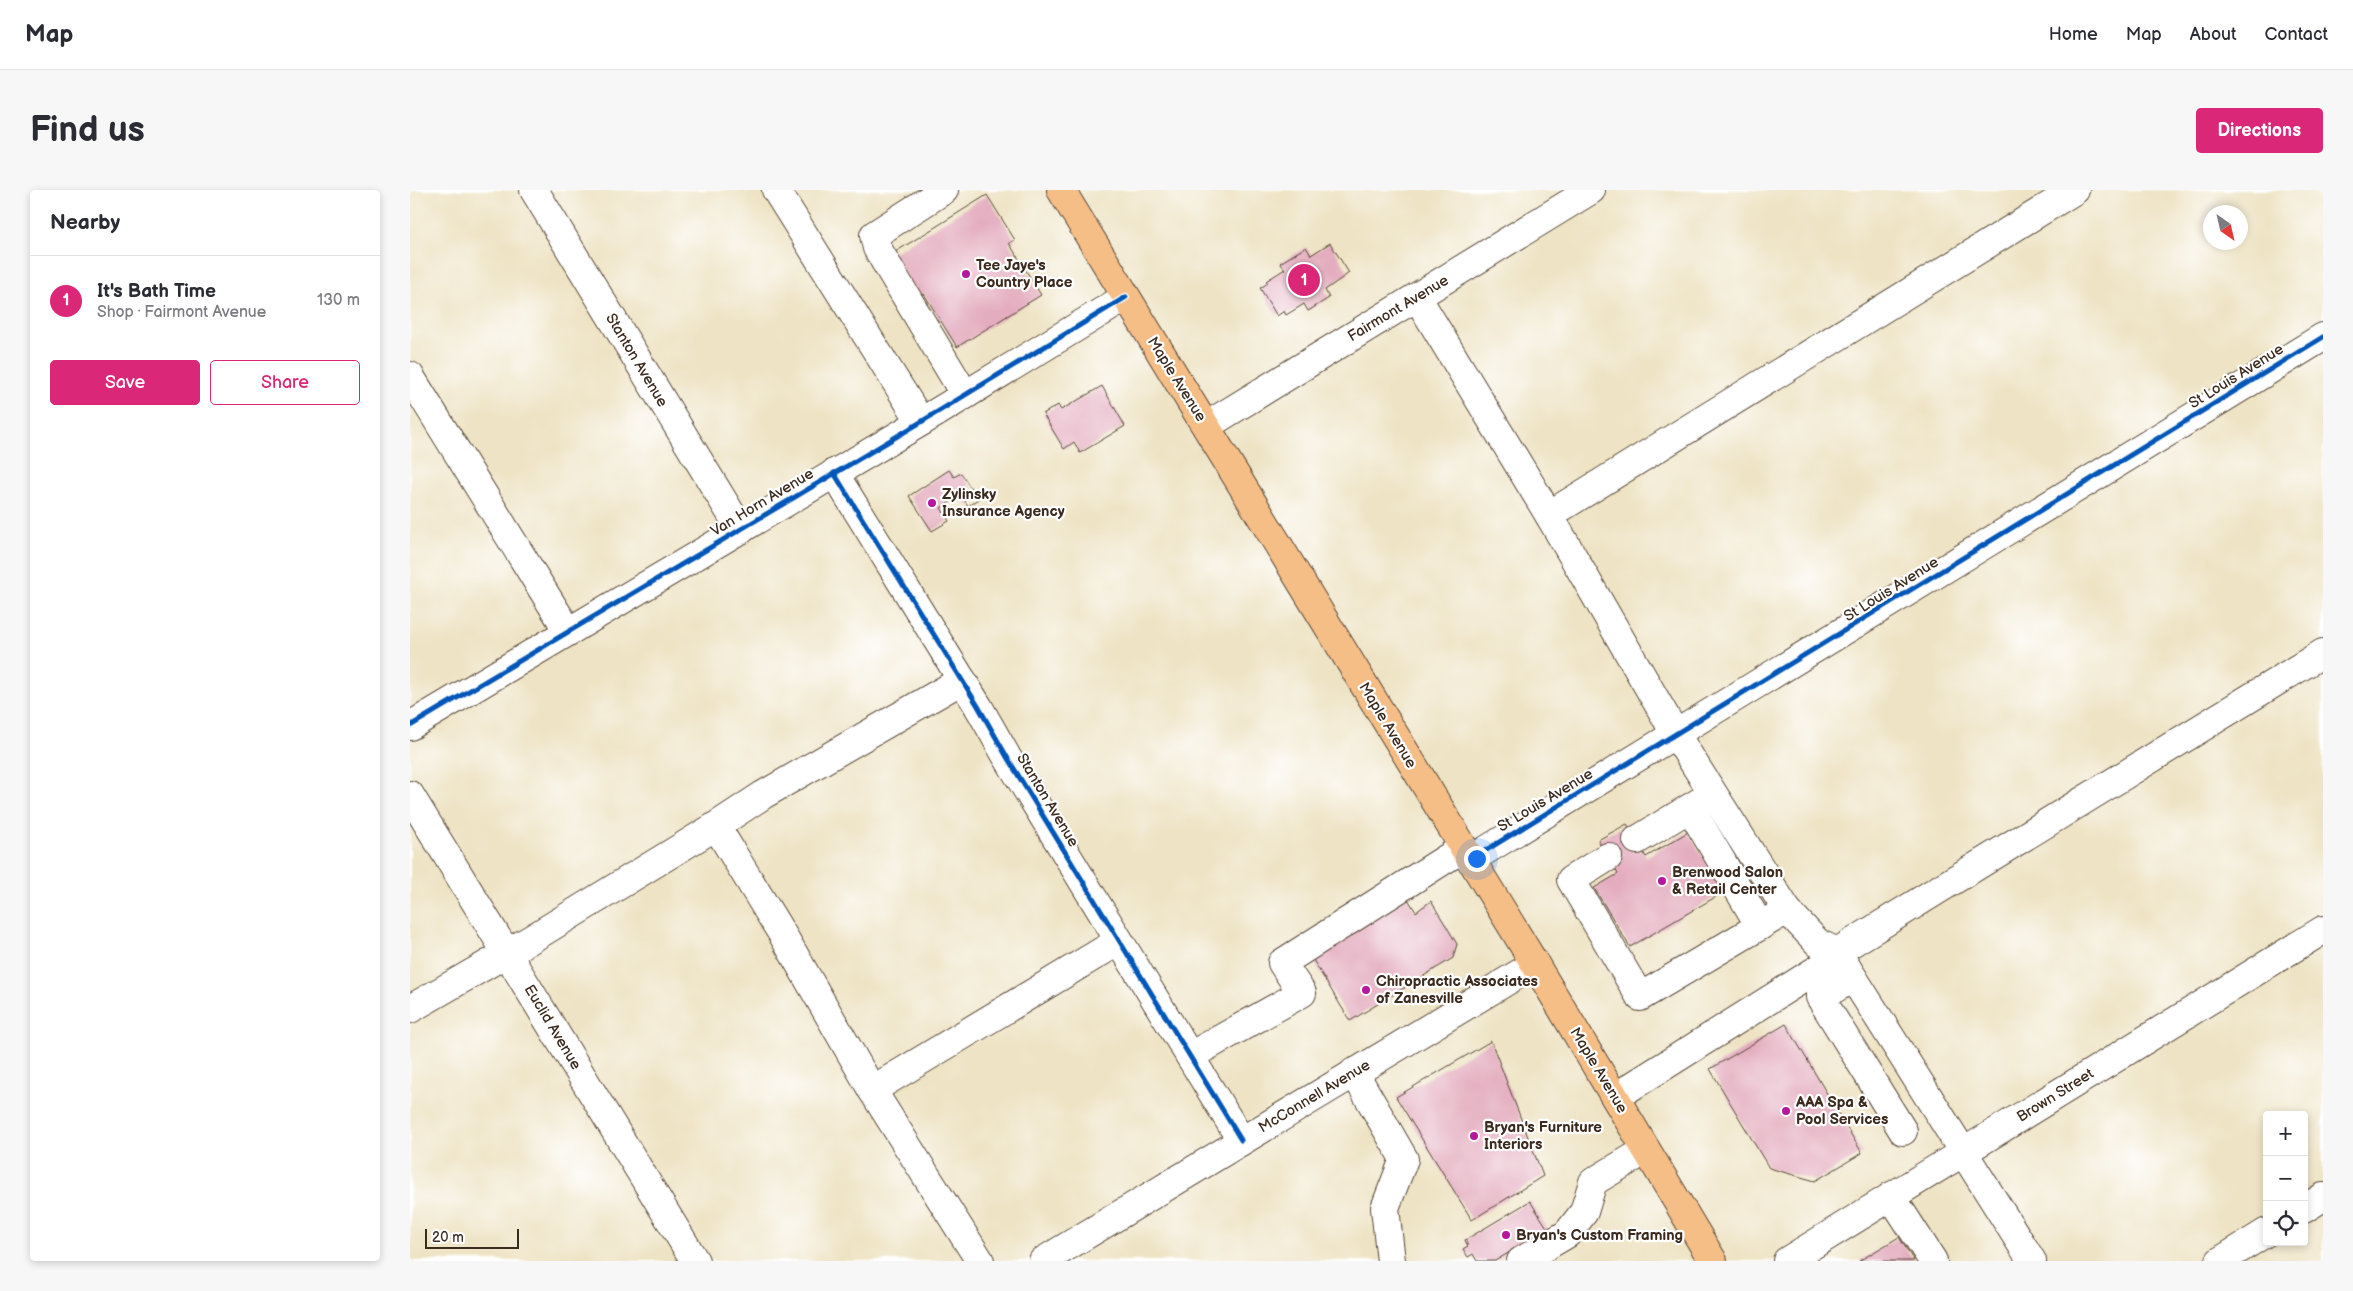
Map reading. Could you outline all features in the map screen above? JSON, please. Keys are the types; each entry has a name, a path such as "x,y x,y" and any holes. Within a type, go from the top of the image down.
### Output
{"main road":[{"name":"Maple Avenue","path":"1061,190 1535,964 1713,1261"}],"street":[{"name":"Stanton Avenue","path":"534,190 741,530"},
{"path":"776,190 921,422"},
{"path":"944,190 874,235 877,248 965,395"},
{"name":"Fairmont Avenue","path":"1206,426 1591,190"},
{"path":"1549,515 2075,190"},
{"name":"Van Horn Avenue","path":"410,726 741,530 1126,297"},
{"path":"1417,297 1549,515 1676,735 1787,910 1818,942 1837,952 2032,1261"},
{"name":"St Louis Avenue","path":"1190,1056 1302,993 1282,963 1466,854 1676,735 2323,337"},
{"path":"410,376 568,631"},
{"name":"Stanton Avenue","path":"834,473 962,680 1240,1140"},
{"path":"1615,1097 1826,964 1837,952 2323,653"},
{"path":"410,1009 508,952 764,795 962,680"},
{"path":"1637,840 1713,794"},
{"name":"Euclid Avenue","path":"410,795 696,1261"},
{"path":"1690,808 1760,926"},
{"path":"716,826 784,937 872,1090 980,1261"},
{"path":"1608,857 1571,880 1640,997 1787,910"},
{"name":"Brown Street","path":"1787,1261 2323,930"},
{"path":"872,1090 1119,941"},
{"name":"McConnell Avenue","path":"1042,1261 1535,964"},
{"path":"1853,978 1820,997 1903,1131"},
{"path":"1354,1072 1404,1159 1385,1208 1391,1261"},
{"path":"1521,1261 1567,1234 1584,1212 1593,1182 1646,1150"},
{"path":"1891,1196 1933,1261"},
{"path":"2308,1206 2323,1197"},
{"path":"2220,1261 2263,1234"}],"building":[{"name":"Tee Jaye's Country Place","path":"987,195 1015,240 1009,243 1041,295 957,347 924,294 919,297 892,254"},
{"path":"1330,243 1349,273 1325,290 1329,298 1308,311 1304,304 1286,315 1284,311 1277,316 1260,288 1268,283 1266,281 1285,269 1280,263 1306,247 1311,255"},
{"path":"1102,386 1125,426 1080,453 1074,442 1064,449 1043,414 1058,405 1061,410"},
{"name":"Zylinsky Insurance Agency","path":"949,470 954,477 961,473 978,499 968,506 961,495 941,508 949,521 932,531 909,496"},
{"name":"Brenwood Salon & Retail Center","path":"1627,824 1646,857 1688,832 1724,892 1630,947 1594,888 1618,874 1598,840"},
{"name":"Chiropractic Associates of Zanesville","path":"1406,896 1416,912 1431,901 1457,944 1453,958 1350,1021 1310,955"},
{"name":"AAA Spa & Pool Services","path":"1786,1024 1862,1153 1815,1181 1769,1168 1710,1069"},
{"name":"Bryan's Furniture Interiors","path":"1491,1041 1543,1176 1472,1220 1396,1097"},
{"name":"Bryan's Custom Framing","path":"1530,1201 1548,1229 1495,1261 1477,1261 1473,1254 1468,1257 1463,1249 1468,1246 1465,1240"},
{"path":"1899,1237 1914,1261 1859,1261"}],"cycle path":[{"path":"410,726 921,422 1126,297"},
{"path":"1470,860 2323,337"},
{"path":"834,473 978,706 1007,757 1241,1140"}],"place":[{"name":"Tee Jaye's Country Place","path":"966,274"},
{"name":"It's Bath Time","path":"1304,280"},
{"name":"Zylinsky Insurance Agency","path":"932,503"},
{"name":"Brenwood Salon & Retail Center","path":"1662,881"},
{"name":"Chiropractic Associates of Zanesville","path":"1366,990"},
{"name":"AAA Spa & Pool Services","path":"1786,1111"},
{"name":"Bryan's Furniture Interiors","path":"1474,1136"},
{"name":"Bryan's Custom Framing","path":"1506,1235"}]}
